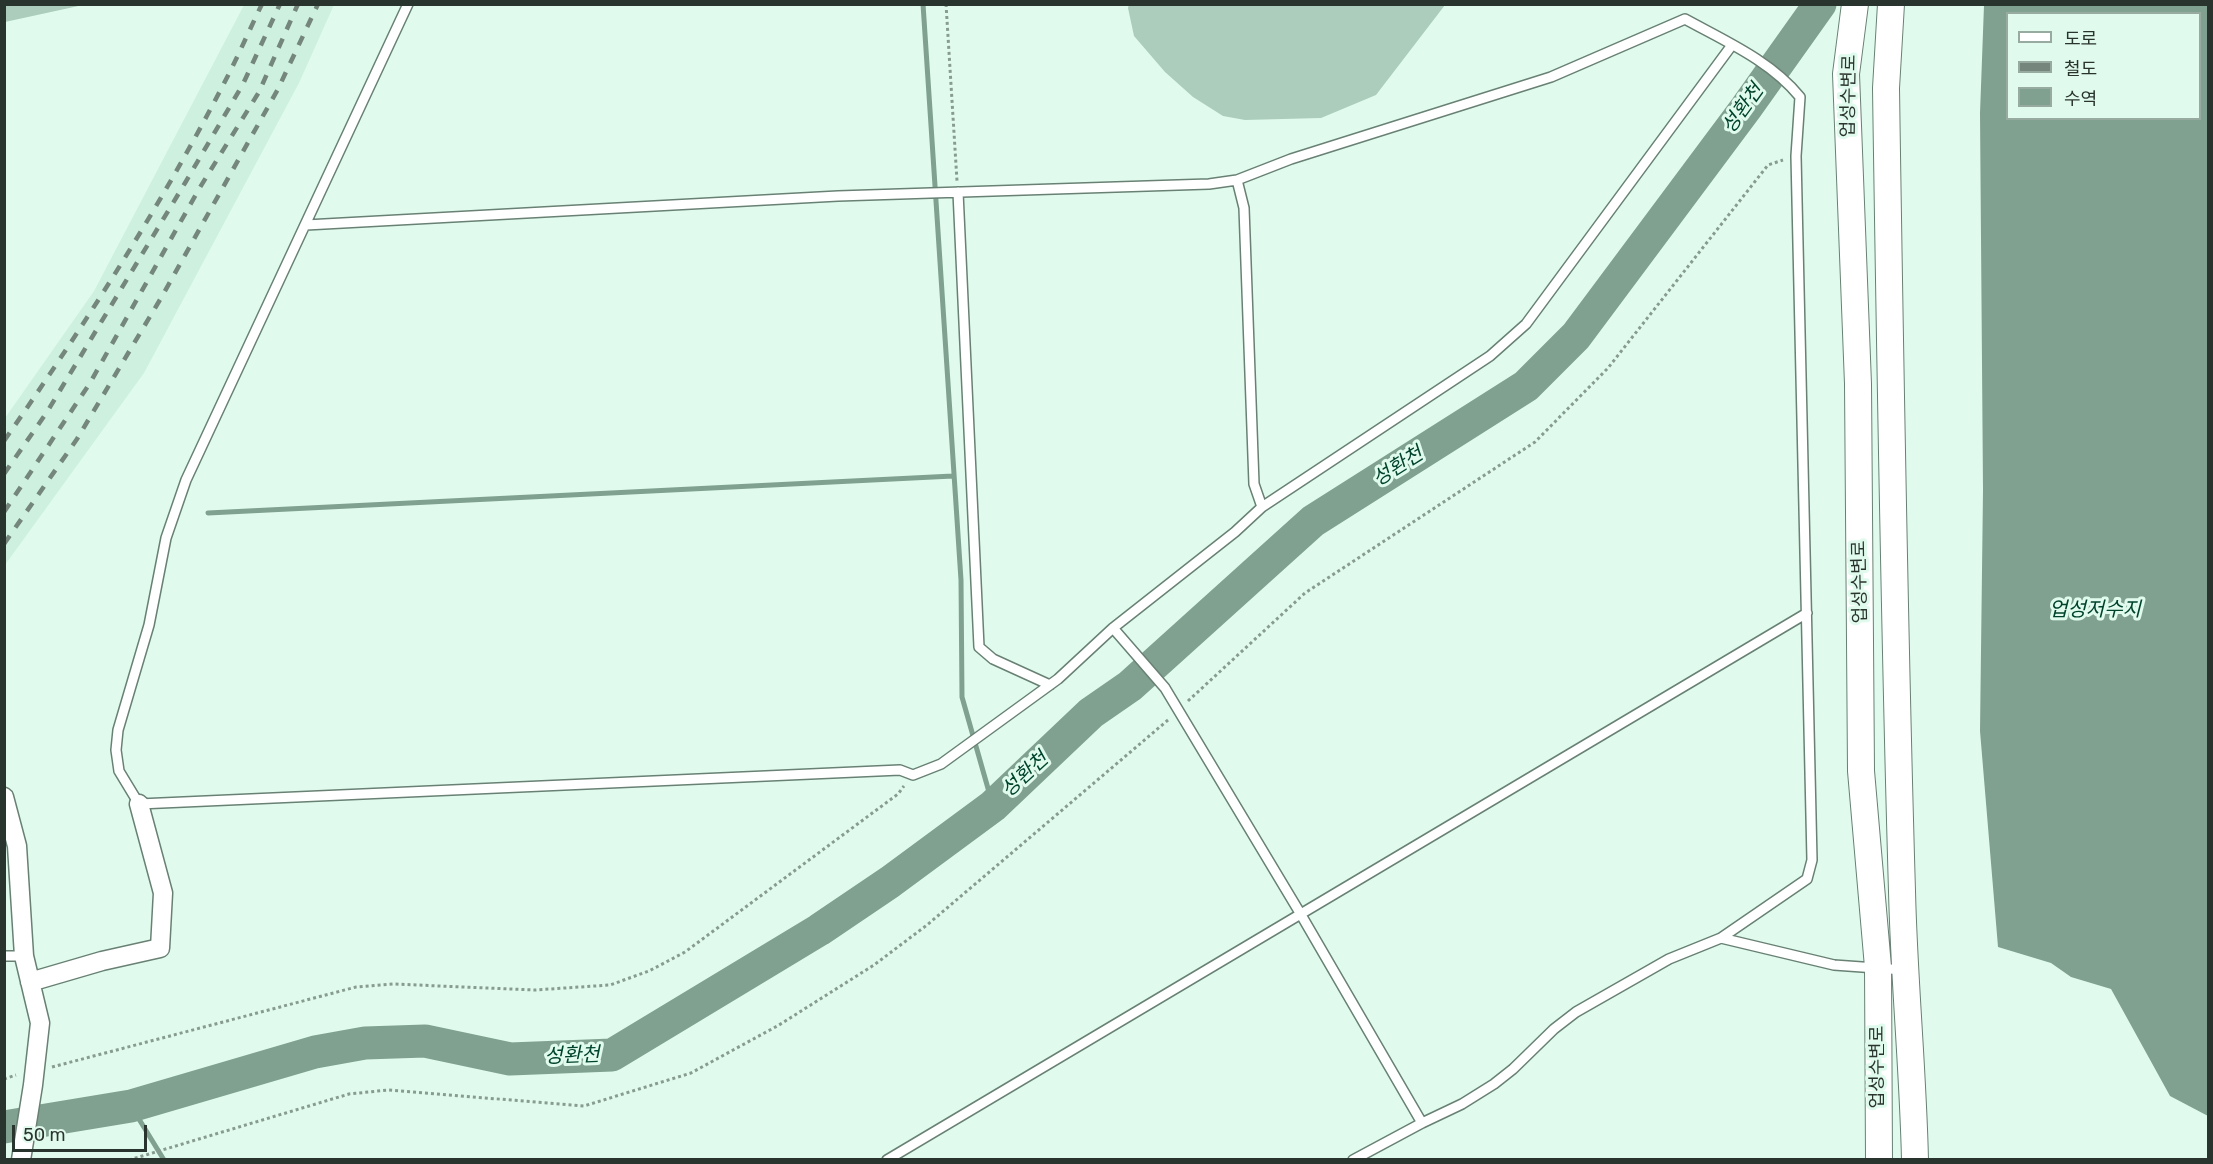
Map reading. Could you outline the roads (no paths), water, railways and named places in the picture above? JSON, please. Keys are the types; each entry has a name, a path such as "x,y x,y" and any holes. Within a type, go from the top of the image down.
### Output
{"main road":[{"name":"업성수변로","path":"1891,4 1886,100 1895,658 1904,970 1914,1089 1915,1160"},
{"name":"업성수변로","path":"1854,12 1846,74 1858,384 1862,771 1878,967 1879,1160"}],"street":[{"path":"4,797 16,846 24,956 40,1023 21,1160"},
{"path":"30,982 102,961 160,948 164,892 139,804"}],"lane":[{"path":"408,4 186,480 166,538 149,625 118,730 116,750 119,771 139,804 900,770 913,776 941,764 1050,684 1113,628 1235,532 1262,507 1490,356 1526,324 1732,45"},
{"path":"306,225 838,196 1209,184 1237,180 1292,159 1551,77 1685,19 1732,45 1787,81 1800,97 1796,156 1812,860 1808,879 1720,939 1669,959 1576,1012 1554,1029 1513,1069 1462,1104 1353,1160"},
{"path":"1237,180 1244,208 1254,484 1262,507"},
{"path":"958,192 979,647 993,659 1050,684"},
{"path":"887,1160 1807,613"},
{"path":"1113,628 1165,688 1422,1123"},
{"path":"1720,939 1834,965 1904,970"},
{"path":"4,956 24,956"}],"water":[{"name":"업성저수지","path":"1984,5 2208,5 2208,1116 2170,1096 2111,989 2071,977 2051,963 1998,947 1980,731 1983,490 1980,113"}],"waterway":[{"path":"923,4 961,580 962,697 993,806"},
{"name":"성환천","path":"4,1127 131,1106 315,1052 365,1043 425,1041 510,1059 612,1055 819,930 890,882 993,806 1091,713 1130,686 1313,521 1526,386 1576,336 1746,108 1820,4"},
{"path":"208,513 953,476"},
{"path":"131,1106 164,1160"}],"railway":[{"path":"4,441 90,313 171,181 220,91 262,4"},
{"path":"4,474 47,412 185,183 243,84 280,4"},
{"path":"4,512 90,383 199,189 259,92 298,4"},
{"path":"4,544 77,439 161,298 278,89 318,4"}]}
